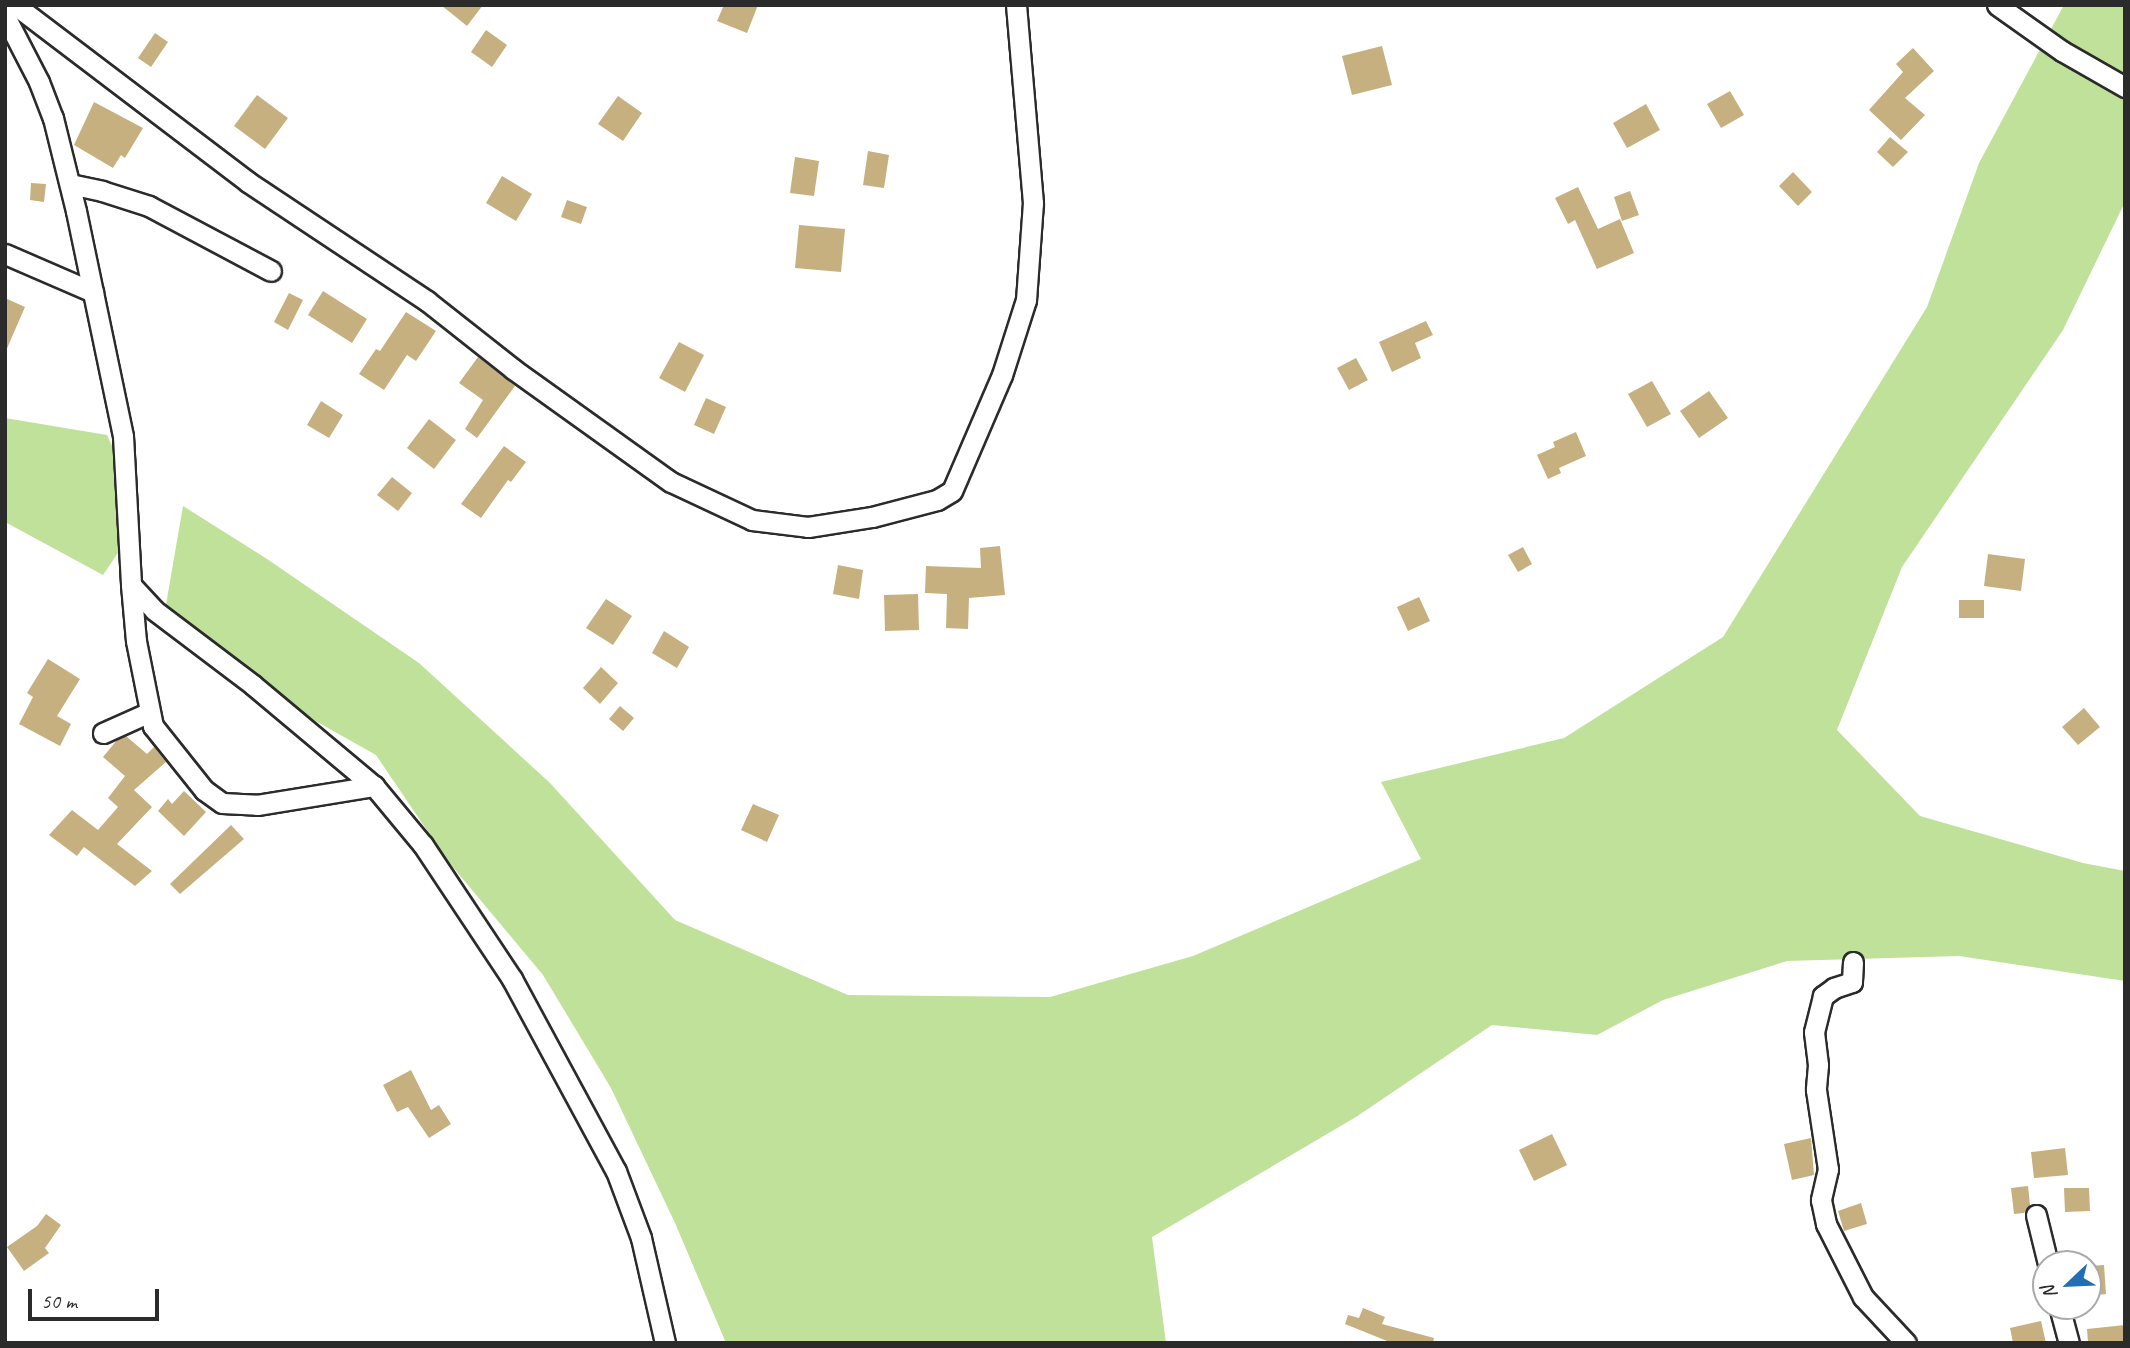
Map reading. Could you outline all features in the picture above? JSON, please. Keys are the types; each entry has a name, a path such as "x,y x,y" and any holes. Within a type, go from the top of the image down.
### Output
{"street":[{"path":"15,5 257,188 427,301 513,369 661,475 752,520 808,527 872,516 937,500 952,491 1002,375 1026,300 1033,203 1016,5"},
{"path":"1997,5 2062,51 2125,87"},
{"path":"5,16 39,82 53,118 93,292 123,436 136,641 153,726 204,790 222,803 257,805 374,786"},
{"path":"70,184 149,206 271,271"},
{"path":"5,254 93,292"},
{"path":"131,585 154,610 253,685 374,786 423,845 512,979 616,1171 641,1238 665,1343"},
{"path":"103,733 150,712"},
{"path":"1853,962 1852,982 1834,988 1823,996 1814,1032 1818,1065 1816,1090 1828,1169 1821,1200 1826,1223 1863,1297 1906,1343"},
{"path":"2036,1215 2045,1250"},
{"path":"2063,1320 2069,1343"}],"green space":[{"path":"2064,5 2125,5 2125,202 2063,330 1902,567 1837,730 1920,816 2083,863 2125,871 2125,981 1959,956 1787,961 1663,1000 1597,1035 1492,1025 1356,1117 1152,1237 1166,1343 726,1343 675,1223 611,1088 543,975 447,860 376,755 287,705 164,616 183,506 267,559 419,663 550,783 675,920 848,995 1050,997 1193,956 1421,859 1381,782 1564,738 1723,637 1927,307 1979,163"},
{"path":"5,418 107,435 132,490 130,535 103,575 5,522"}],"building":[{"path":"441,5 483,5 467,26"},
{"path":"724,5 758,5 747,33 717,21"},
{"path":"486,30 507,45 492,67 471,52"},
{"path":"155,33 168,42 151,67 138,58"},
{"path":"1382,46 1392,85 1352,95 1342,56"},
{"path":"1913,48 1934,71 1905,98 1925,115 1901,140 1869,110 1903,72 1896,64"},
{"path":"1730,91 1744,115 1721,128 1707,104"},
{"path":"257,95 288,118 265,149 234,126"},
{"path":"618,96 642,113 623,141 598,124"},
{"path":"94,102 143,128 125,158 121,155 113,168 74,145"},
{"path":"1646,104 1660,130 1627,148 1613,123"},
{"path":"1890,137 1908,152 1893,167 1877,152"},
{"path":"868,151 889,155 884,188 863,185"},
{"path":"795,157 819,161 814,196 790,193"},
{"path":"1793,172 1812,192 1798,206 1779,186"},
{"path":"502,176 532,194 516,221 486,203"},
{"path":"31,183 46,184 44,202 30,200"},
{"path":"1578,187 1598,229 1620,219 1634,253 1597,269 1575,220 1568,224 1555,198"},
{"path":"1630,191 1639,215 1622,221 1614,197"},
{"path":"567,200 587,207 581,224 561,217"},
{"path":"799,225 845,229 841,272 795,268"},
{"path":"323,291 367,319 352,343 308,315"},
{"path":"289,293 303,300 288,330 274,322"},
{"path":"5,298 25,307 5,353"},
{"path":"406,312 436,331 416,361 407,355 384,390 359,374 376,349 380,351"},
{"path":"1426,321 1433,335 1415,343 1421,358 1392,372 1379,342"},
{"path":"679,342 704,355 685,392 659,378"},
{"path":"478,357 515,386 477,438 465,429 483,400 459,383"},
{"path":"1356,358 1368,380 1349,390 1337,368"},
{"path":"1652,381 1671,414 1647,427 1628,394"},
{"path":"1709,391 1728,418 1699,438 1680,411"},
{"path":"706,398 726,407 714,434 694,425"},
{"path":"321,401 343,415 329,438 307,425"},
{"path":"429,419 456,440 434,469 407,448"},
{"path":"1576,432 1586,456 1559,468 1561,473 1548,479 1537,455 1555,447 1553,442"},
{"path":"504,446 526,462 511,482 508,480 481,518 461,504"},
{"path":"392,477 412,493 398,511 377,495"},
{"path":"1000,546 1005,595 969,598 968,629 946,628 947,594 925,593 926,566 981,568 980,548"},
{"path":"1523,547 1532,564 1518,572 1508,555"},
{"path":"1988,554 2025,559 2021,591 1984,586"},
{"path":"838,565 863,570 859,599 833,594"},
{"path":"918,594 919,630 885,631 884,595"},
{"path":"1419,597 1430,621 1408,631 1397,607"},
{"path":"606,599 632,616 613,645 586,628"},
{"path":"1959,600 1984,600 1984,618 1959,618"},
{"path":"664,631 689,647 677,668 652,653"},
{"path":"48,659 80,679 57,716 71,724 60,746 19,724 33,697 27,693"},
{"path":"601,667 618,683 600,704 583,688"},
{"path":"620,706 634,718 623,731 609,719"},
{"path":"2084,708 2100,727 2078,745 2062,727"},
{"path":"126,736 147,754 154,747 166,762 134,790 152,807 117,844 152,871 135,886 84,847 77,856 49,835 72,810 98,830 118,807 108,798 125,776 103,757 117,740"},
{"path":"184,791 206,812 184,836 158,811 168,799 172,804"},
{"path":"753,804 779,815 767,842 741,830"},
{"path":"231,825 244,839 180,894 170,884"},
{"path":"411,1070 431,1110 439,1105 451,1124 429,1138 408,1107 397,1112 383,1085"},
{"path":"1552,1134 1567,1165 1534,1181 1519,1150"},
{"path":"1811,1138 1814,1175 1792,1180 1784,1144"},
{"path":"2065,1148 2068,1175 2034,1178 2031,1152"},
{"path":"2028,1186 2030,1205 2024,1213 2014,1214 2011,1188"},
{"path":"2064,1188 2089,1188 2090,1211 2065,1212"},
{"path":"1861,1203 1867,1224 1844,1231 1838,1211"},
{"path":"46,1214 61,1225 45,1248 49,1253 24,1271 7,1247 37,1226"},
{"path":"2102,1265 2106,1294 2102,1294"},
{"path":"1363,1308 1385,1317 1382,1324 1434,1338 1433,1343 1392,1343 1345,1324 1348,1315 1359,1318"},
{"path":"2041,1321 2046,1343 2013,1343 2010,1328"},
{"path":"2125,1325 2125,1343 2088,1343 2087,1329"}]}
